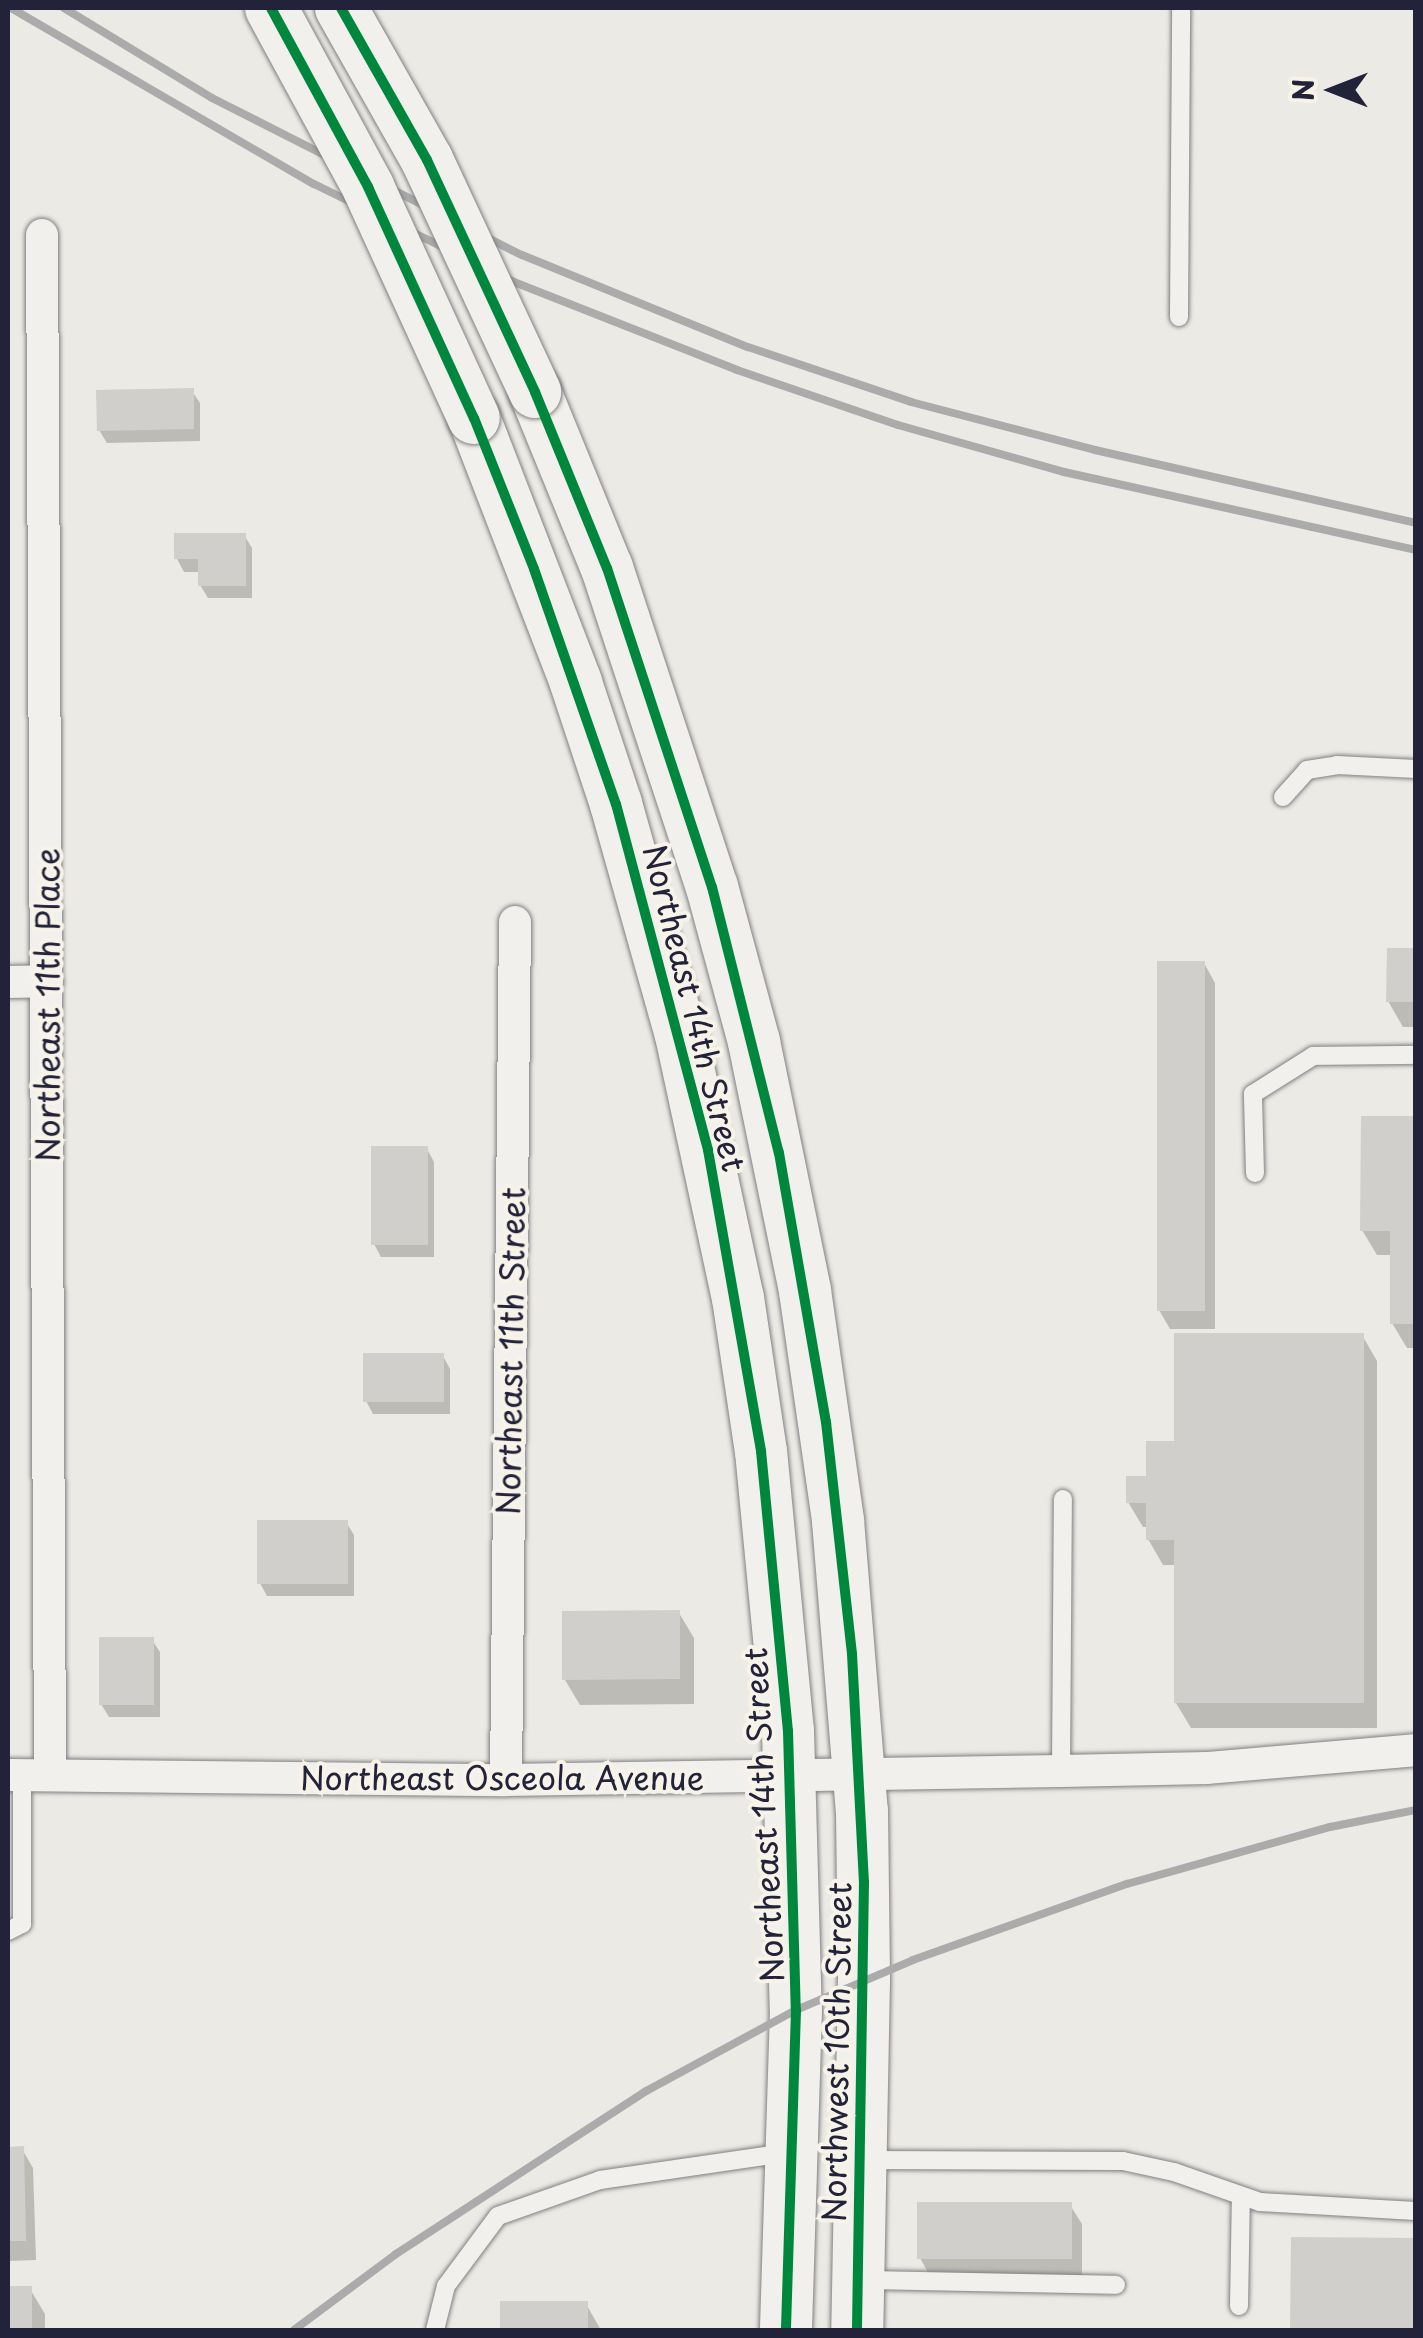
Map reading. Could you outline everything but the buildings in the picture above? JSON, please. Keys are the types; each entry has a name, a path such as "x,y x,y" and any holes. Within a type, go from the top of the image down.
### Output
{"main road":[{"name":"Northeast 14th Street","path":"271,8 368,187 474,418 576,683 616,804 704,1131 738,1298 761,1451 790,1775 796,2010 786,2330"},
{"name":"Northeast 14th Street","path":"342,8 427,160 535,392 607,568 663,727 754,1042 779,1153 826,1422 852,1654 859,1774"},
{"name":"Northwest 10th Street","path":"857,2330 864,1980 859,1774"}],"street":[{"name":"Northeast 11th Place","path":"27,1775 47,981 42,235"},
{"name":"Northeast 11th Street","path":"506,1780 515,922"},
{"path":"8,982 47,981"},
{"name":"Northeast Osceola Avenue","path":"27,1775 506,1780 1060,1771 1206,1768 1416,1750"}],"lane":[{"path":"1178,317 1186,10"},
{"path":"1282,797 1306,770 1336,765 1416,768"},
{"path":"1255,1172 1253,1094 1312,1056 1416,1054"},
{"path":"1060,1771 1063,1499"},
{"path":"8,1931 22,1924 27,1775"},
{"path":"435,2330 446,2286 498,2216 600,2180 791,2152"},
{"path":"861,2160 1123,2162 1174,2172 1260,2202 1416,2212"},
{"path":"1238,2306 1240,2196"},
{"path":"858,2280 1116,2285"}],"railway":[{"path":"11,8 314,184 514,282 737,370 898,425 1064,472 1416,550"},
{"path":"64,8 212,98 522,255 748,347 911,402 1095,450 1416,523"},
{"path":"294,2330 396,2254 646,2091 796,2010 913,1960 1127,1884 1330,1827 1416,1810"}],"cycle path":[{"path":"271,8 368,187 474,418 534,569 616,804 708,1150 761,1451 788,1731 796,2010 786,2330"},
{"path":"341,8 427,160 535,392 607,568 712,887 779,1153 826,1422 852,1654 864,1882 857,2330"}]}
